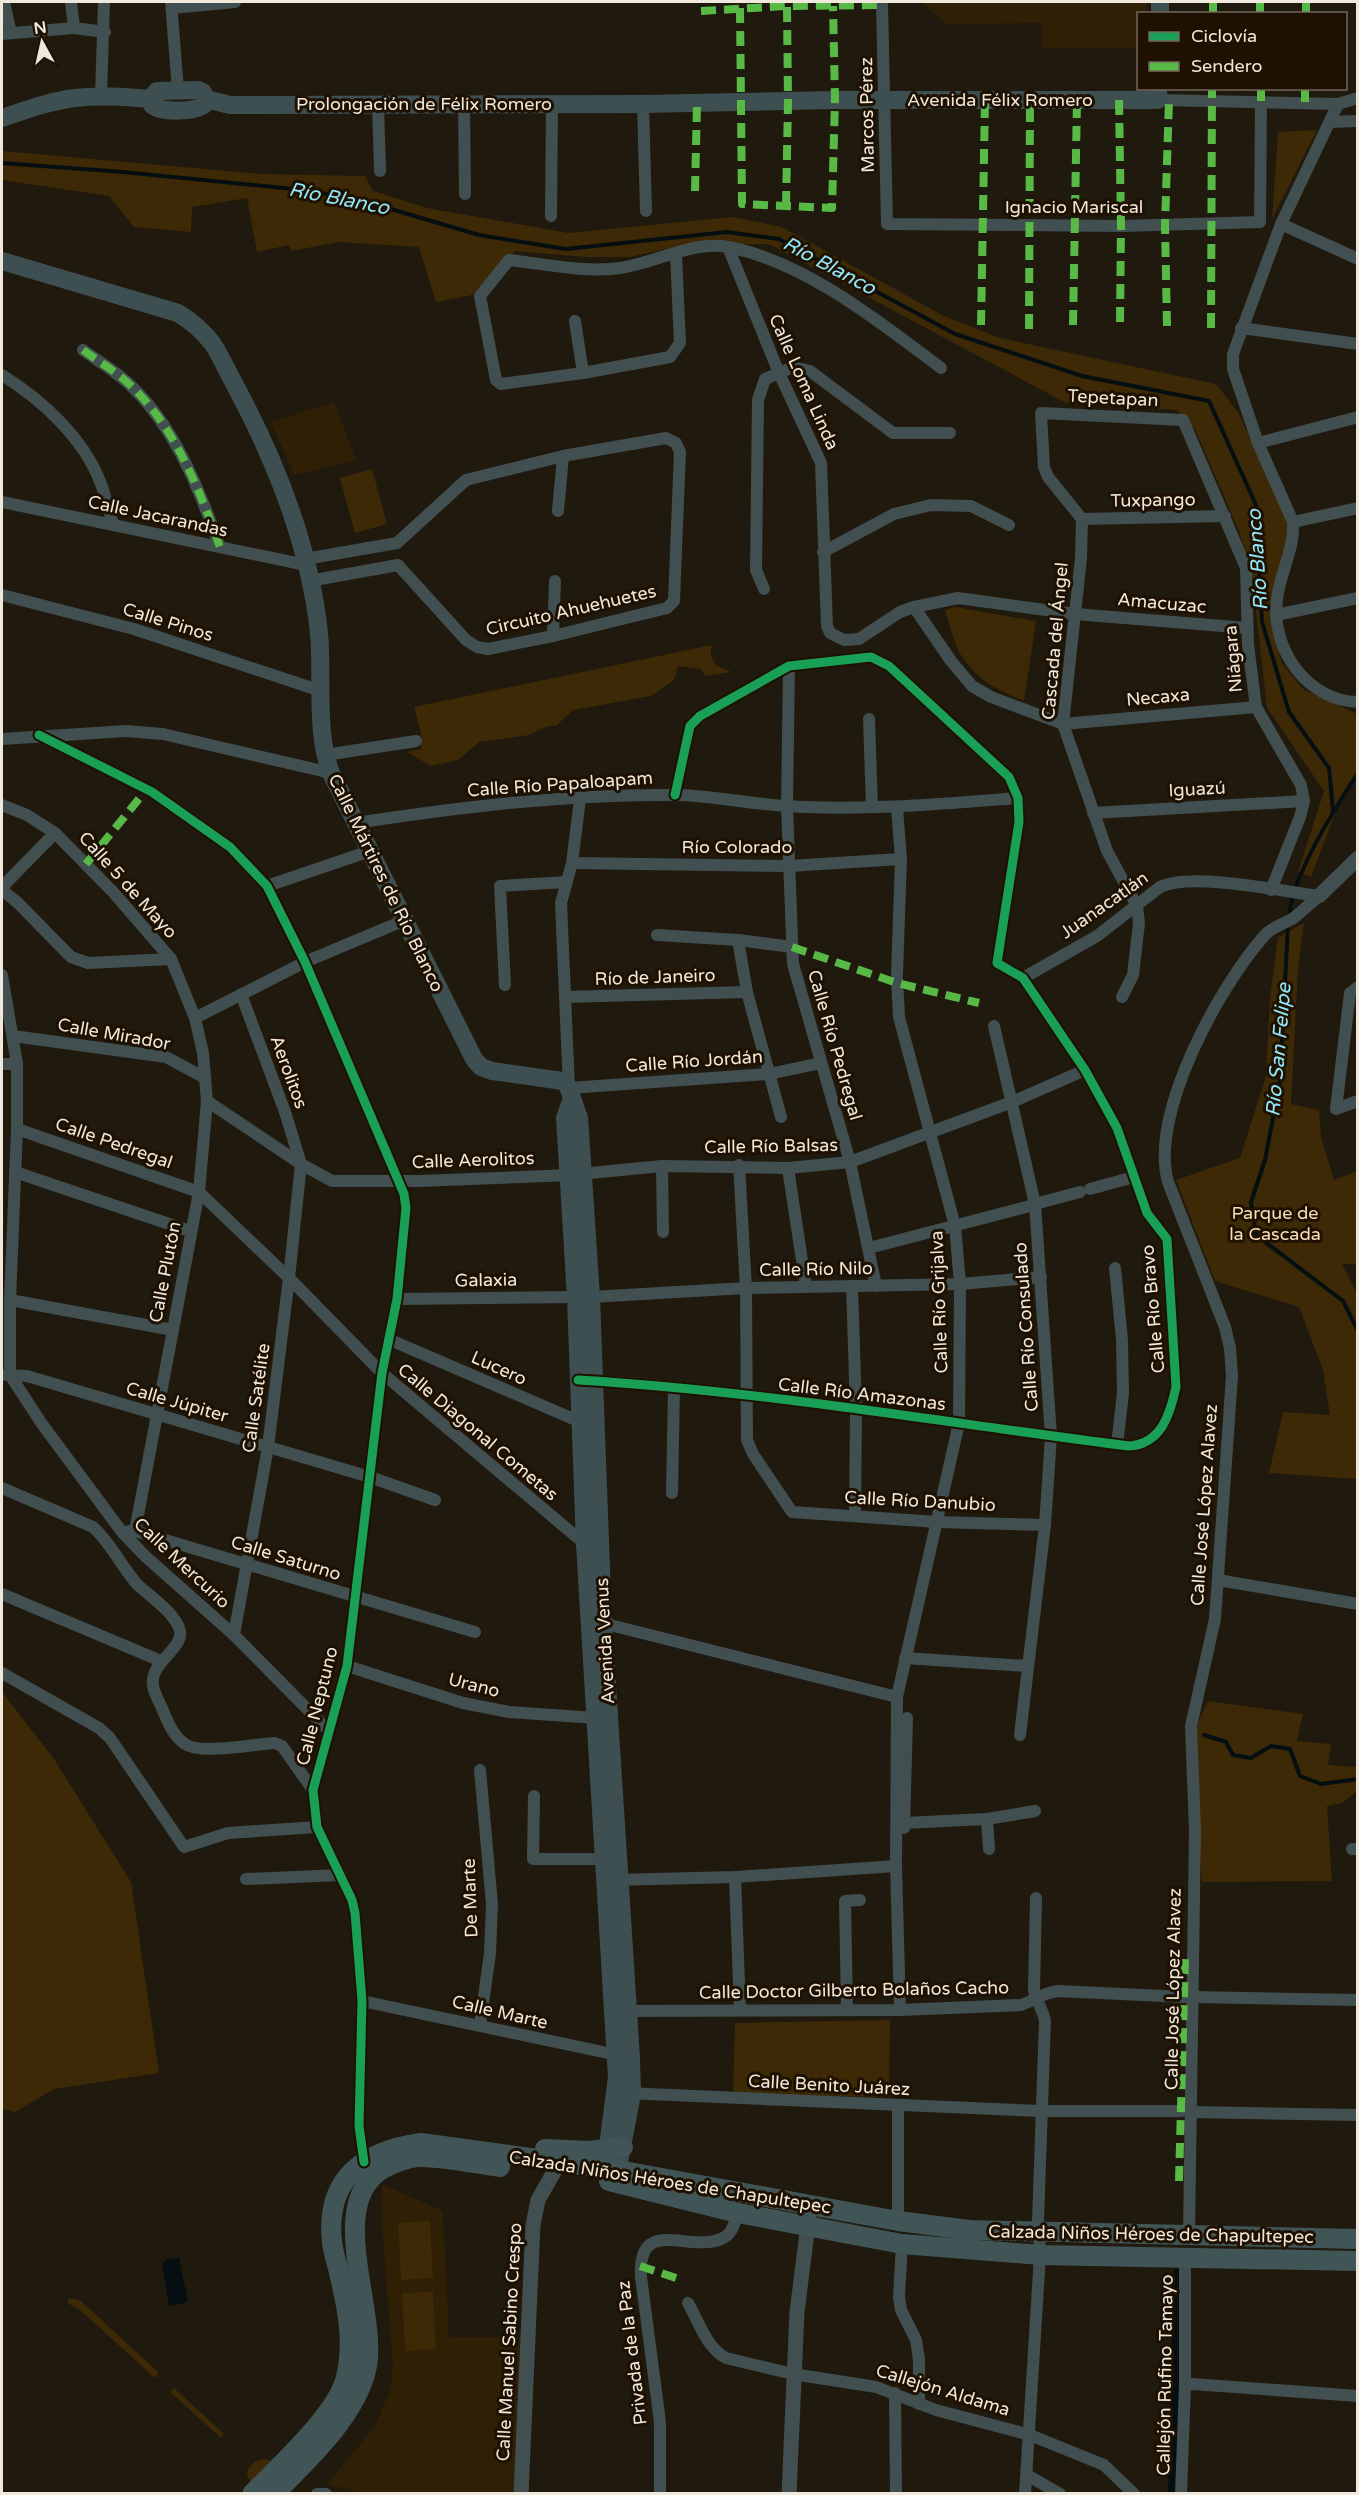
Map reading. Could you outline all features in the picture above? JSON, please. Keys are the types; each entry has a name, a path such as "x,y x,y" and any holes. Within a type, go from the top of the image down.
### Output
{"main road":[{"path":"178,90 157,91 151,99 152,105 159,109 199,108 206,99"},
{"name":"Prolongación de Félix Romero","path":"178,90 200,91 206,99 230,105 643,104"},
{"name":"Avenida Félix Romero","path":"643,104 1158,94"},
{"path":"2,118 58,101 101,96 151,99"},
{"name":"Calle Mártires de Río Blanco","path":"2,261 178,313 194,324 212,343 249,411 285,494 307,568 319,635 325,755 331,773 477,1063 492,1071 560,1079 570,1094"},
{"name":"Avenida Venus","path":"570,1094 565,1118 577,1174 597,1622 623,2057 623,2093 612,2166"},
{"name":"Avenida Venus","path":"588,1425 585,1544 597,1622 597,1718 611,1859"},
{"name":"Avenida Venus","path":"612,1880 628,2012 623,2057"},
{"path":"252,2493 297,2448 325,2414 346,2379 351,2343 347,2304 332,2242 332,2215 337,2193 359,2161 377,2141 402,2134 430,2133 555,2150 612,2166"},
{"name":"Calzada Niños Héroes de Chapultepec","path":"359,2161 394,2147 421,2144 556,2168"},
{"name":"Calzada Niños Héroes de Chapultepec","path":"274,2493 316,2452 360,2390 367,2367 369,2342 354,2226 357,2200 364,2184 373,2174 394,2163 418,2157 556,2168 612,2166 898,2221 969,2230 1039,2227 1358,2239"},
{"path":"357,2200 359,2161"},
{"name":"Calzada Niños Héroes de Chapultepec","path":"612,2166 738,2213 902,2244 1040,2255 1358,2261"}],"street":[{"path":"4,2 6,33 74,28 105,32"},
{"path":"72,2 74,28"},
{"path":"101,96 105,32 104,2"},
{"path":"178,90 172,5 235,2"},
{"name":"Marcos Pérez","path":"882,5 887,224"},
{"name":"Avenida Félix Romero","path":"1158,94 1338,104 1358,98"},
{"name":"Ignacio Mariscal","path":"887,224 1121,226 1260,222 1261,101"},
{"path":"378,104 380,171"},
{"path":"464,104 465,194"},
{"path":"551,216 552,104"},
{"path":"643,104 646,211"},
{"path":"1338,104 1281,224 1241,328 1233,354 1233,369 1258,443 1293,522 1294,534 1279,587 1276,615 1284,650 1299,676 1322,692 1346,702 1358,702"},
{"path":"1330,122 1358,121"},
{"path":"1281,224 1358,259"},
{"path":"676,254 680,343 670,357 583,373 501,384 496,380 480,296 509,260 618,269 699,246 728,247 758,255 806,277 859,306 941,368"},
{"name":"Calle Loma Linda","path":"728,247 779,373 821,463 827,626"},
{"path":"574,321 583,373"},
{"path":"1241,328 1358,344"},
{"path":"83,350 128,383 164,424 200,490 220,547"},
{"path":"764,589 756,570 758,400 765,379 793,367 810,371 893,433 950,433"},
{"path":"2,375 28,391 82,449 100,482 113,524"},
{"name":"Tepetapan","path":"1082,519 1048,477 1044,468 1041,413 1183,420"},
{"path":"1258,443 1358,417"},
{"name":"Niágara","path":"1183,420 1246,568 1247,628 1256,707 1302,784 1304,801"},
{"name":"Circuito Ahuehuetes","path":"666,438 676,443 680,452 674,601 667,608 488,650 477,647 466,640 398,565 307,568 397,543 466,480 563,456 666,438"},
{"path":"558,511 563,456"},
{"name":"Calle Jacarandas","path":"2,502 220,547 307,568"},
{"path":"823,552 894,514 931,506 971,506 1009,525"},
{"path":"1293,522 1358,508"},
{"name":"Tuxpango","path":"1082,519 1225,516"},
{"name":"Cascada del Ángel","path":"1082,519 1081,558 1063,724 1107,851 1137,906"},
{"path":"553,636 555,581"},
{"name":"Calle Pinos","path":"2,595 134,629 321,691"},
{"name":"Amacuzac","path":"827,626 830,633 844,640 859,639 900,612 958,598 1075,614 1247,628"},
{"path":"1276,615 1358,598"},
{"path":"914,607 951,661 972,686 991,697 1063,724"},
{"path":"675,795 690,726 700,716 789,666 871,657 889,666 1009,777 1018,798 1019,822 997,963 1023,978"},
{"name":"Calle Río Pedregal","path":"789,666 787,806 794,974 850,1162 876,1286"},
{"name":"Necaxa","path":"1063,724 1256,707"},
{"path":"869,719 872,807"},
{"path":"2,740 39,735 126,731 163,734 331,773"},
{"name":"Calle Neptuno","path":"39,735 152,792 230,847 267,886 305,962 400,1181 406,1208 397,1299 382,1373 347,1666 313,1790 317,1827 341,1875 355,1913 362,2001 359,2161"},
{"path":"325,755 416,741"},
{"name":"Calle Río Papaloapam","path":"356,823 531,801 675,795 787,806 897,808 1018,798"},
{"path":"570,1094 561,903 572,863 580,799"},
{"path":"1271,890 1300,817 1304,801"},
{"name":"Iguazú","path":"1093,813 1304,801"},
{"name":"Calle 5 de Mayo","path":"2,805 27,815 56,833 112,892 171,959 195,1018"},
{"name":"Calle Río Grijalva","path":"897,808 900,859 897,976 899,1017 955,1226 960,1284 959,1423 897,1697 897,1896"},
{"path":"56,833 2,889 71,957 88,963 171,959"},
{"path":"267,886 370,851"},
{"name":"Calle José López Alavez","path":"1190,2234 1186,2111 1195,1831 1191,1726 1215,1619 1232,1376 1225,1327 1165,1172 1165,1141 1176,1092 1206,1023 1236,974 1265,934 1294,918 1358,858"},
{"name":"Río Colorado","path":"572,863 789,866 900,859"},
{"name":"Juanacatlán","path":"1023,978 1097,936 1160,887 1171,883 1198,880 1319,896"},
{"path":"504,985 500,886 567,882"},
{"path":"1122,997 1133,975 1139,923 1137,906"},
{"path":"195,1018 305,962 405,921"},
{"path":"657,935 738,940 792,947"},
{"path":"738,940 747,992 781,1117"},
{"name":"Calle Río Bravo","path":"1023,978 1085,1070 1113,1118 1147,1213 1167,1239 1176,1387 1171,1408 1161,1430 1148,1443 1140,1446"},
{"path":"2,981 17,1064 15,1172 7,1228 10,1300 6,1375"},
{"path":"1358,987 1350,993 1336,1109 1358,1101"},
{"name":"Río de Janeiro","path":"565,997 747,992"},
{"name":"Aerolitos","path":"241,994 285,1112 301,1164"},
{"name":"Calle Plutón","path":"128,1531 156,1416 190,1231 200,1192 207,1101 202,1053 195,1018"},
{"name":"Calle Río Consulado","path":"994,1026 1012,1102 1032,1205 1041,1277 1051,1436 1045,1525 1020,1735"},
{"name":"Calle Mirador","path":"13,1036 166,1057 205,1078"},
{"name":"Calle Río Jordán","path":"570,1094 769,1074 821,1063"},
{"path":"2,1064 17,1064"},
{"name":"Calle Río Balsas","path":"577,1174 662,1166 739,1165 788,1168 850,1162 931,1134 1085,1070"},
{"name":"Calle Aerolitos","path":"207,1101 301,1164 332,1181 400,1181 577,1174"},
{"name":"Calle Pedregal","path":"17,1129 200,1192"},
{"name":"Calle Satélite","path":"234,1635 268,1448 290,1278 301,1164"},
{"path":"739,1165 746,1288 747,1396"},
{"path":"662,1166 663,1232"},
{"path":"788,1168 806,1287"},
{"path":"15,1172 190,1231"},
{"path":"869,1248 1134,1177"},
{"name":"Calle Diagonal Cometas","path":"200,1192 290,1278 382,1373 585,1544"},
{"name":"Calle Río Bravo","path":"1167,1239 1187,1229"},
{"path":"1115,1268 1122,1341 1123,1394 1117,1445"},
{"name":"Calle Río Nilo","path":"584,1297 746,1288 960,1284 1041,1277"},
{"path":"852,1286 856,1409 855,1515"},
{"name":"Galaxia","path":"397,1299 584,1297"},
{"path":"10,1300 173,1330"},
{"name":"Lucero","path":"388,1339 588,1425"},
{"name":"Calle Júpiter","path":"6,1375 27,1376 156,1416 370,1477 435,1500"},
{"name":"Calle Mercurio","path":"6,1375 145,1556 234,1635 329,1731"},
{"name":"Calle Río Amazonas","path":"587,1380 856,1409 1117,1445 1140,1446"},
{"path":"672,1493 674,1388"},
{"name":"Calle Río Danubio","path":"747,1396 747,1440 753,1454 792,1512 938,1522 1045,1525"},
{"path":"2,1488 93,1527 101,1534 136,1583 175,1621 179,1627 180,1640 161,1660 153,1674 152,1687 173,1733 186,1745 199,1749 275,1743 282,1746 313,1790"},
{"name":"Calle Saturno","path":"128,1531 475,1632"},
{"path":"1218,1580 1358,1604"},
{"path":"2,1594 161,1660"},
{"path":"597,1622 897,1697"},
{"path":"905,1658 1027,1666"},
{"name":"Urano","path":"347,1666 463,1703 509,1712 597,1718"},
{"path":"2,1673 105,1733 184,1847 228,1833 317,1827"},
{"path":"900,2010 897,1896 903,1887 907,1718"},
{"name":"De Marte","path":"480,1770 492,1904 490,1953 480,2025"},
{"path":"534,1796 533,1859 611,1859"},
{"path":"904,1823 987,1818 1035,1811"},
{"path":"987,1818 989,1849"},
{"path":"612,1880 735,1877 896,1866"},
{"path":"246,1879 341,1875"},
{"path":"735,1877 740,2010"},
{"path":"1025,2493 1040,2255 1041,2111 1045,2021 1036,2000 1036,1898"},
{"path":"848,2010 845,1901 860,1900"},
{"name":"Calle Doctor Gilberto Bolaños Cacho","path":"628,2012 900,2010 1021,2005 1036,2000 1044,1993 1058,1991 1188,1997 1358,2000"},
{"name":"Calle Marte","path":"362,2001 623,2057"},
{"name":"Calle Benito Juárez","path":"623,2093 1041,2111 1186,2111 1358,2115"},
{"path":"898,2106 898,2221"},
{"name":"Calle Manuel Sabino Crespo","path":"521,2493 533,2225 538,2200 556,2168"},
{"path":"789,2493 797,2312 811,2205"},
{"name":"Privada de la Paz","path":"660,2493 660,2422 641,2277 644,2250 651,2243 662,2241 714,2240 726,2236 734,2227 738,2213"},
{"path":"902,2244 899,2297 902,2310 916,2340 919,2360 919,2404"},
{"name":"Callejón Rufino Tamayo","path":"1181,2493 1185,2385 1185,2257"},
{"name":"Callejón Aldama","path":"688,2302 711,2345 716,2352 726,2358 793,2369 876,2387 919,2404 1030,2435 1104,2465 1134,2493"},
{"path":"1185,2385 1358,2396"},
{"path":"895,2393 896,2493"},
{"path":"1027,2475 1060,2493"},
{"path":"317,2493 326,2493"}],"shaded area":[{"path":"921,2 1147,2 1147,12 1137,12 1137,48 1042,49 1042,23 946,24"},
{"path":"334,402 356,460 294,475 271,422"},
{"path":"382,2184 443,2211 449,2337 523,2337 514,2493 361,2493 327,2484 374,2427 390,2391 393,2365 382,2228"},
{"path":"179,2258 188,2302 169,2306 162,2263"}],"green space":[{"path":"1317,130 1272,219 1278,132"},
{"path":"2,151 262,174 365,176 373,191 427,208 568,233 733,217 782,227 944,316 1000,338 1216,384 1238,412 1292,532 1270,605 1273,632 1282,663 1303,689 1357,714 1357,771 1339,803 1311,877 1298,872 1324,791 1267,708 1251,568 1238,529 1195,429 1177,410 1066,403 769,244 738,244 706,240 630,257 584,257 515,251 472,295 436,302 419,247 338,242 292,251 289,245 257,252 247,198 192,207 191,232 134,227 109,196 2,180"},
{"path":"372,469 387,524 355,533 340,478"},
{"path":"955,607 1036,621 1024,701 988,683 973,671 961,655 945,610"},
{"path":"712,645 711,656 714,663 732,672 705,676 701,669 678,666 674,680 651,696 573,710 556,726 548,726 529,735 479,742 458,760 431,766 407,752 421,749 421,733 414,707"},
{"name":"Parque de la Cascada","path":"1304,923 1298,970 1291,1104 1319,1110 1321,1137 1334,1180 1357,1171 1357,1264 1342,1264 1357,1293 1357,1479 1269,1473 1283,1412 1330,1415 1323,1370 1299,1307 1215,1281 1176,1180 1240,1158 1266,1076 1270,998 1278,937"},
{"path":"2,1692 54,1759 131,1882 159,2073 54,2089 15,2112 2,2109"},
{"path":"1208,1701 1303,1714 1297,1741 1331,1744 1328,1765 1357,1767 1357,1791 1342,1803 1327,1806 1332,1881 1202,1882 1193,1734"},
{"path":"890,2020 889,2097 733,2094 735,2023"},
{"path":"430,2221 433,2278 401,2280 398,2223"},
{"path":"433,2292 436,2349 405,2351 402,2293"},
{"path":"70,2298 80,2300 159,2373 155,2378 79,2309 69,2304 67,2301"},
{"path":"174,2388 224,2434 221,2438 170,2392"},
{"path":"265,2459 273,2461 251,2483 247,2474 249,2468"}],"waterway":[{"name":"Río Blanco","path":"2,163 123,172 313,191 384,207 479,235 566,249 727,232 779,239 955,334 1082,376 1209,401 1256,505 1262,622 1289,712 1329,768 1333,811"},
{"name":"Río San Felipe","path":"1289,917 1297,883 1306,863 1327,823 1358,773"},
{"name":"Río San Felipe","path":"1288,924 1280,1081 1265,1160 1251,1202 1256,1235 1343,1301 1358,1331"},
{"path":"1204,1735 1226,1742 1233,1755 1251,1758 1271,1746 1290,1749 1300,1776 1321,1784 1358,1779"},
{"path":"1174,2494 1179,2274"}],"marked path":[{"path":"1213,2 1213,12"},
{"path":"1260,2 1260,12"},
{"path":"1306,2 1306,12"},
{"path":"701,11 787,6 882,5"},
{"path":"786,206 787,6"},
{"path":"740,8 742,204 832,208 835,100 833,6"},
{"path":"1211,328 1212,90"},
{"path":"1261,90 1261,101"},
{"path":"1305,90 1305,102"},
{"path":"981,325 985,100"},
{"path":"1029,329 1030,100"},
{"path":"1073,325 1077,100"},
{"path":"1119,100 1120,324"},
{"path":"1167,326 1165,225 1169,100"},
{"path":"695,191 697,103"},
{"path":"83,350 128,383 159,419 184,459 220,547"},
{"path":"86,864 147,789"},
{"path":"792,947 897,983 979,1003"},
{"path":"1179,2181 1185,1958"},
{"path":"640,2266 676,2278"}],"cycle path":[{"path":"578,1380 785,1400 1129,1446 1140,1444 1156,1434 1171,1408 1176,1387 1167,1239 1147,1213 1117,1128 1085,1070 1023,978 997,963 1019,822 1018,798 1009,777 889,666 871,657 789,666 700,716 690,726 675,795"},
{"path":"39,735 152,792 230,847 267,886 305,962 404,1194 406,1208 397,1299 382,1373 347,1666 313,1790 317,1827 352,1900 355,1913 362,2001 359,2126 364,2162"}]}
